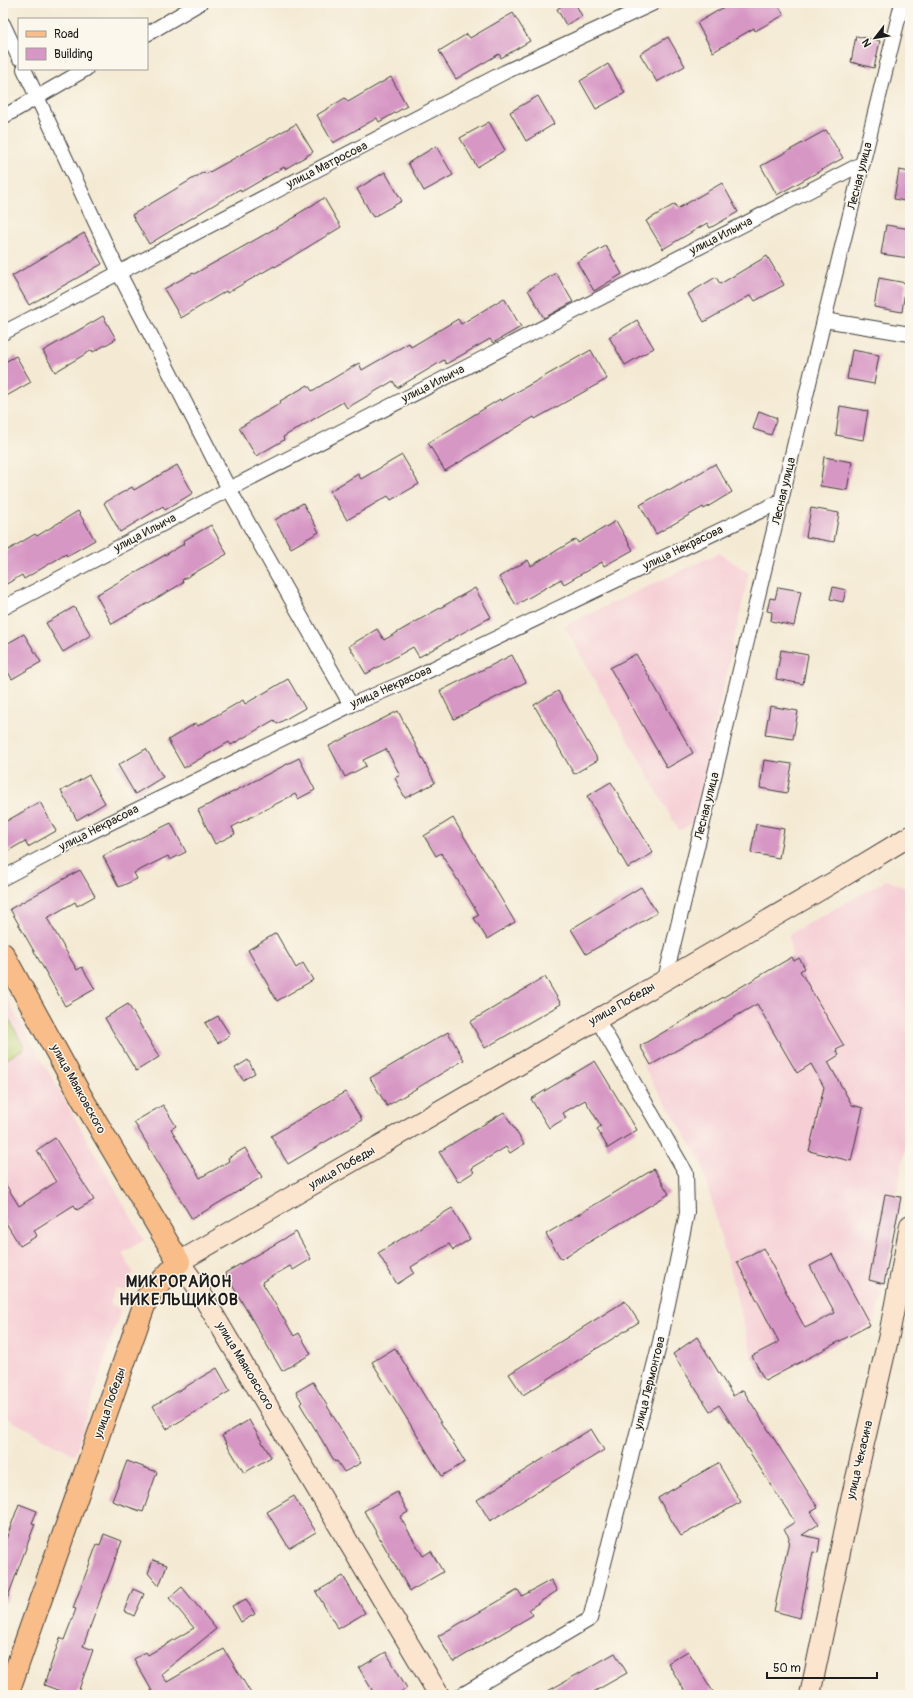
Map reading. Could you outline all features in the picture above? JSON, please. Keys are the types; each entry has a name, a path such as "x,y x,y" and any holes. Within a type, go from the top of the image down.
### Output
{"main road":[{"name":"улица Маяковского","path":"3,954 82,1098 179,1262"},
{"name":"улица Победы","path":"7,1695 148,1297 179,1262"}],"street":[{"path":"148,33 200,3"},
{"name":"улица Матросова","path":"3,333 505,72 654,3"},
{"name":"Лесная улица","path":"665,979 902,3"},
{"path":"3,24 18,56"},
{"path":"24,70 119,273 229,489 350,705"},
{"path":"3,118 84,70"},
{"name":"улица Ильича","path":"3,608 229,489 863,163"},
{"path":"824,320 910,334"},
{"name":"улица Некрасова","path":"3,878 82,836 350,705 405,682 782,501"},
{"name":"улица Победы","path":"179,1262 839,879 910,836"},
{"name":"улица Лермонтова","path":"462,1695 590,1619 658,1350 688,1213 686,1173 597,1019"},
{"name":"улица Чекасина","path":"810,1695 851,1500 889,1335 910,1224"},
{"name":"улица Маяковского","path":"179,1262 196,1285 224,1331 439,1695"}],"shaded area":[{"path":"719,553 749,573 693,823 679,831 565,627 572,622"},
{"path":"887,880 910,890 910,1127 896,1196 901,1197 875,1323 765,1381 752,1356 701,1161 643,1066 646,1056 640,1046 792,957 789,934"},
{"path":"3,992 144,1240 122,1253 133,1272 126,1290 115,1288 110,1304 121,1309 75,1455 3,1416"}],"green space":[{"path":"3,1009 25,1048 3,1061"}],"building":[{"path":"567,3 575,3 582,16 566,25 557,9"},
{"path":"731,3 777,3 784,15 755,31 754,28 713,52 697,23"},
{"path":"513,13 530,41 501,58 499,54 456,79 439,51 467,34 470,38"},
{"path":"856,36 880,41 874,68 851,62"},
{"path":"668,37 685,66 657,82 640,54"},
{"path":"608,64 625,93 596,109 580,81"},
{"path":"391,77 407,106 379,122 377,118 333,143 317,115 345,98 348,102"},
{"path":"538,96 554,124 526,141 510,112"},
{"path":"489,122 505,150 477,167 460,138"},
{"path":"296,124 313,152 285,169 284,167 241,192 240,189 149,244 132,215 204,172 206,174"},
{"path":"826,130 843,158 777,195 761,166"},
{"path":"436,146 453,175 424,191 408,163"},
{"path":"899,170 910,172 910,202 894,199"},
{"path":"385,172 402,201 373,217 357,189"},
{"path":"722,183 738,212 710,228 707,223 663,249 646,221 675,204 677,209"},
{"path":"324,198 341,227 275,267 274,266 227,293 226,291 181,318 164,289 239,249 297,216 296,215"},
{"path":"886,225 910,229 909,258 881,254"},
{"path":"84,233 102,264 29,305 12,276"},
{"path":"606,246 622,274 594,291 577,262"},
{"path":"767,256 784,285 755,301 751,295 704,322 688,294 716,277 720,284"},
{"path":"556,273 573,302 544,318 528,290"},
{"path":"879,278 906,283 902,312 874,307"},
{"path":"504,298 521,327 493,343 490,339 446,364 444,360 397,388 393,381 347,408 343,402 283,437 284,440 256,456 239,428 281,403 280,401 308,385 312,391 359,363 362,370 409,343 411,347 458,319 461,324"},
{"path":"103,316 116,339 93,352 92,350 55,372 43,351"},
{"path":"637,320 654,348 625,365 609,337"},
{"path":"591,350 607,379 535,419 534,417 445,471 428,443 500,399 501,401"},
{"path":"852,350 879,355 874,384 847,379"},
{"path":"16,356 31,382 3,398 3,363"},
{"path":"840,406 868,411 863,440 836,435"},
{"path":"759,411 777,418 771,435 753,429"},
{"path":"402,455 419,484 391,500 388,496 347,520 330,491 358,474 361,479"},
{"path":"824,457 852,462 847,490 820,486"},
{"path":"715,464 732,492 704,509 703,507 656,534 640,505 668,489 669,491"},
{"path":"177,465 193,493 165,510 163,506 120,532 104,503 132,487 134,490"},
{"path":"303,503 319,532 291,548 275,520"},
{"path":"811,508 839,513 834,542 806,537"},
{"path":"78,511 95,540 67,556 66,554 24,579 22,575 3,586 3,553 35,534 37,536"},
{"path":"616,521 633,550 604,566 602,562 564,584 561,579 516,605 499,577 528,560 531,566 576,539 578,543"},
{"path":"211,525 227,554 182,580 183,583 112,624 96,595 184,544 183,541"},
{"path":"778,587 801,591 794,626 771,621 772,612 767,611 770,598 775,599"},
{"path":"833,587 846,590 843,602 830,599"},
{"path":"475,588 491,617 419,657 413,647 366,674 349,646 377,629 384,640"},
{"path":"74,607 91,635 63,652 46,623"},
{"path":"24,634 41,662 12,679 3,663 3,646"},
{"path":"781,650 808,655 803,684 776,679"},
{"path":"636,654 693,753 667,768 610,668"},
{"path":"512,655 526,682 454,719 440,691"},
{"path":"288,679 305,708 277,724 274,720 231,745 229,742 184,768 168,740 196,723 198,726 243,700 245,704"},
{"path":"558,691 598,760 574,774 534,705"},
{"path":"770,706 798,711 793,739 765,735"},
{"path":"398,711 435,783 405,798 395,778 400,775 386,749 363,760 366,766 345,777 329,746"},
{"path":"146,749 163,777 135,794 118,765"},
{"path":"299,758 315,790 298,799 295,794 232,827 235,834 215,844 198,810"},
{"path":"764,760 792,764 787,793 760,788"},
{"path":"89,775 105,803 77,820 61,791"},
{"path":"611,782 653,853 628,868 587,796"},
{"path":"40,802 56,831 28,847 25,841 3,854 3,823"},
{"path":"453,818 515,922 487,939 474,918 479,915 441,853 436,856 424,836"},
{"path":"171,823 186,852 170,860 168,856 134,873 137,879 119,887 103,856"},
{"path":"756,824 784,829 779,858 751,853"},
{"path":"80,870 95,896 77,906 75,902 47,918 77,970 82,967 95,989 65,1006 10,909"},
{"path":"641,887 657,913 586,954 571,929"},
{"path":"276,933 296,968 303,963 313,980 277,1001 248,950"},
{"path":"792,957 794,961 799,958 805,968 800,971 844,1046 836,1050 839,1055 828,1062 852,1105 863,1108 851,1161 809,1151 824,1087 811,1064 797,1073 757,1004 651,1065 640,1046"},
{"path":"545,977 561,1004 485,1048 470,1022"},
{"path":"128,1004 159,1057 136,1071 105,1018"},
{"path":"218,1016 230,1035 218,1043 205,1023"},
{"path":"448,1032 464,1060 387,1106 370,1078"},
{"path":"248,1060 255,1073 243,1080 235,1068"},
{"path":"595,1061 637,1130 608,1148 597,1129 601,1126 585,1100 563,1113 566,1118 549,1128 531,1099"},
{"path":"345,1092 362,1120 288,1164 271,1136"},
{"path":"163,1105 176,1126 171,1129 200,1178 229,1161 228,1158 245,1148 262,1177 192,1219 134,1122"},
{"path":"504,1112 524,1144 510,1153 506,1147 471,1168 474,1172 458,1182 439,1152"},
{"path":"55,1138 94,1200 77,1210 74,1205 34,1230 37,1236 20,1246 3,1218 3,1180 19,1206 56,1182 37,1150"},
{"path":"654,1169 669,1194 561,1259 546,1234"},
{"path":"885,1194 901,1197 884,1284 869,1280"},
{"path":"452,1208 470,1239 453,1250 449,1244 411,1267 414,1273 397,1284 378,1253"},
{"path":"296,1232 311,1259 293,1270 290,1266 262,1282 294,1336 299,1333 311,1354 282,1371 225,1273"},
{"path":"763,1248 805,1328 835,1313 810,1266 832,1254 870,1325 765,1381 752,1356 779,1342 737,1262"},
{"path":"625,1301 639,1322 523,1395 509,1374"},
{"path":"697,1337 733,1396 743,1390 818,1508 811,1512 819,1524 802,1535 820,1539 818,1553 813,1552 800,1618 774,1611 788,1546 789,1537 784,1529 795,1522 719,1405 710,1411 673,1354"},
{"path":"395,1348 465,1462 442,1476 372,1362"},
{"path":"217,1368 230,1391 167,1429 153,1406"},
{"path":"313,1382 361,1463 344,1472 337,1461 335,1462 300,1404 302,1402 296,1392"},
{"path":"249,1420 271,1457 244,1473 222,1436"},
{"path":"591,1429 604,1450 490,1521 477,1500"},
{"path":"127,1461 157,1472 143,1512 112,1501"},
{"path":"718,1463 741,1502 681,1536 658,1498"},
{"path":"397,1492 408,1512 400,1517 423,1556 431,1551 443,1572 410,1591 364,1511"},
{"path":"294,1496 316,1532 289,1548 267,1512"},
{"path":"19,1504 37,1511 32,1523 35,1524 4,1607 3,1547"},
{"path":"104,1534 122,1541 83,1646 93,1650 77,1695 71,1695 44,1685 60,1638 64,1640 76,1609 73,1608 97,1544 100,1545"},
{"path":"153,1560 167,1565 159,1586 148,1573"},
{"path":"343,1576 365,1613 338,1629 316,1592"},
{"path":"551,1580 557,1591 529,1609 533,1615 453,1662 438,1636 518,1590 522,1596"},
{"path":"182,1587 216,1629 161,1674 167,1682 224,1649 252,1695 145,1695 152,1691 134,1659 146,1652 148,1655 194,1628 169,1598"},
{"path":"133,1589 144,1594 134,1616 124,1611"},
{"path":"246,1599 255,1614 241,1622 232,1606"},
{"path":"688,1651 715,1695 687,1695 668,1663"},
{"path":"386,1652 407,1688 396,1695 375,1695 359,1668"},
{"path":"615,1653 627,1673 588,1695 541,1695"}],"district":[{"name":"МИКРОРАЙОН НИКЕЛЬЩИКОВ","path":"179,1291"}]}
